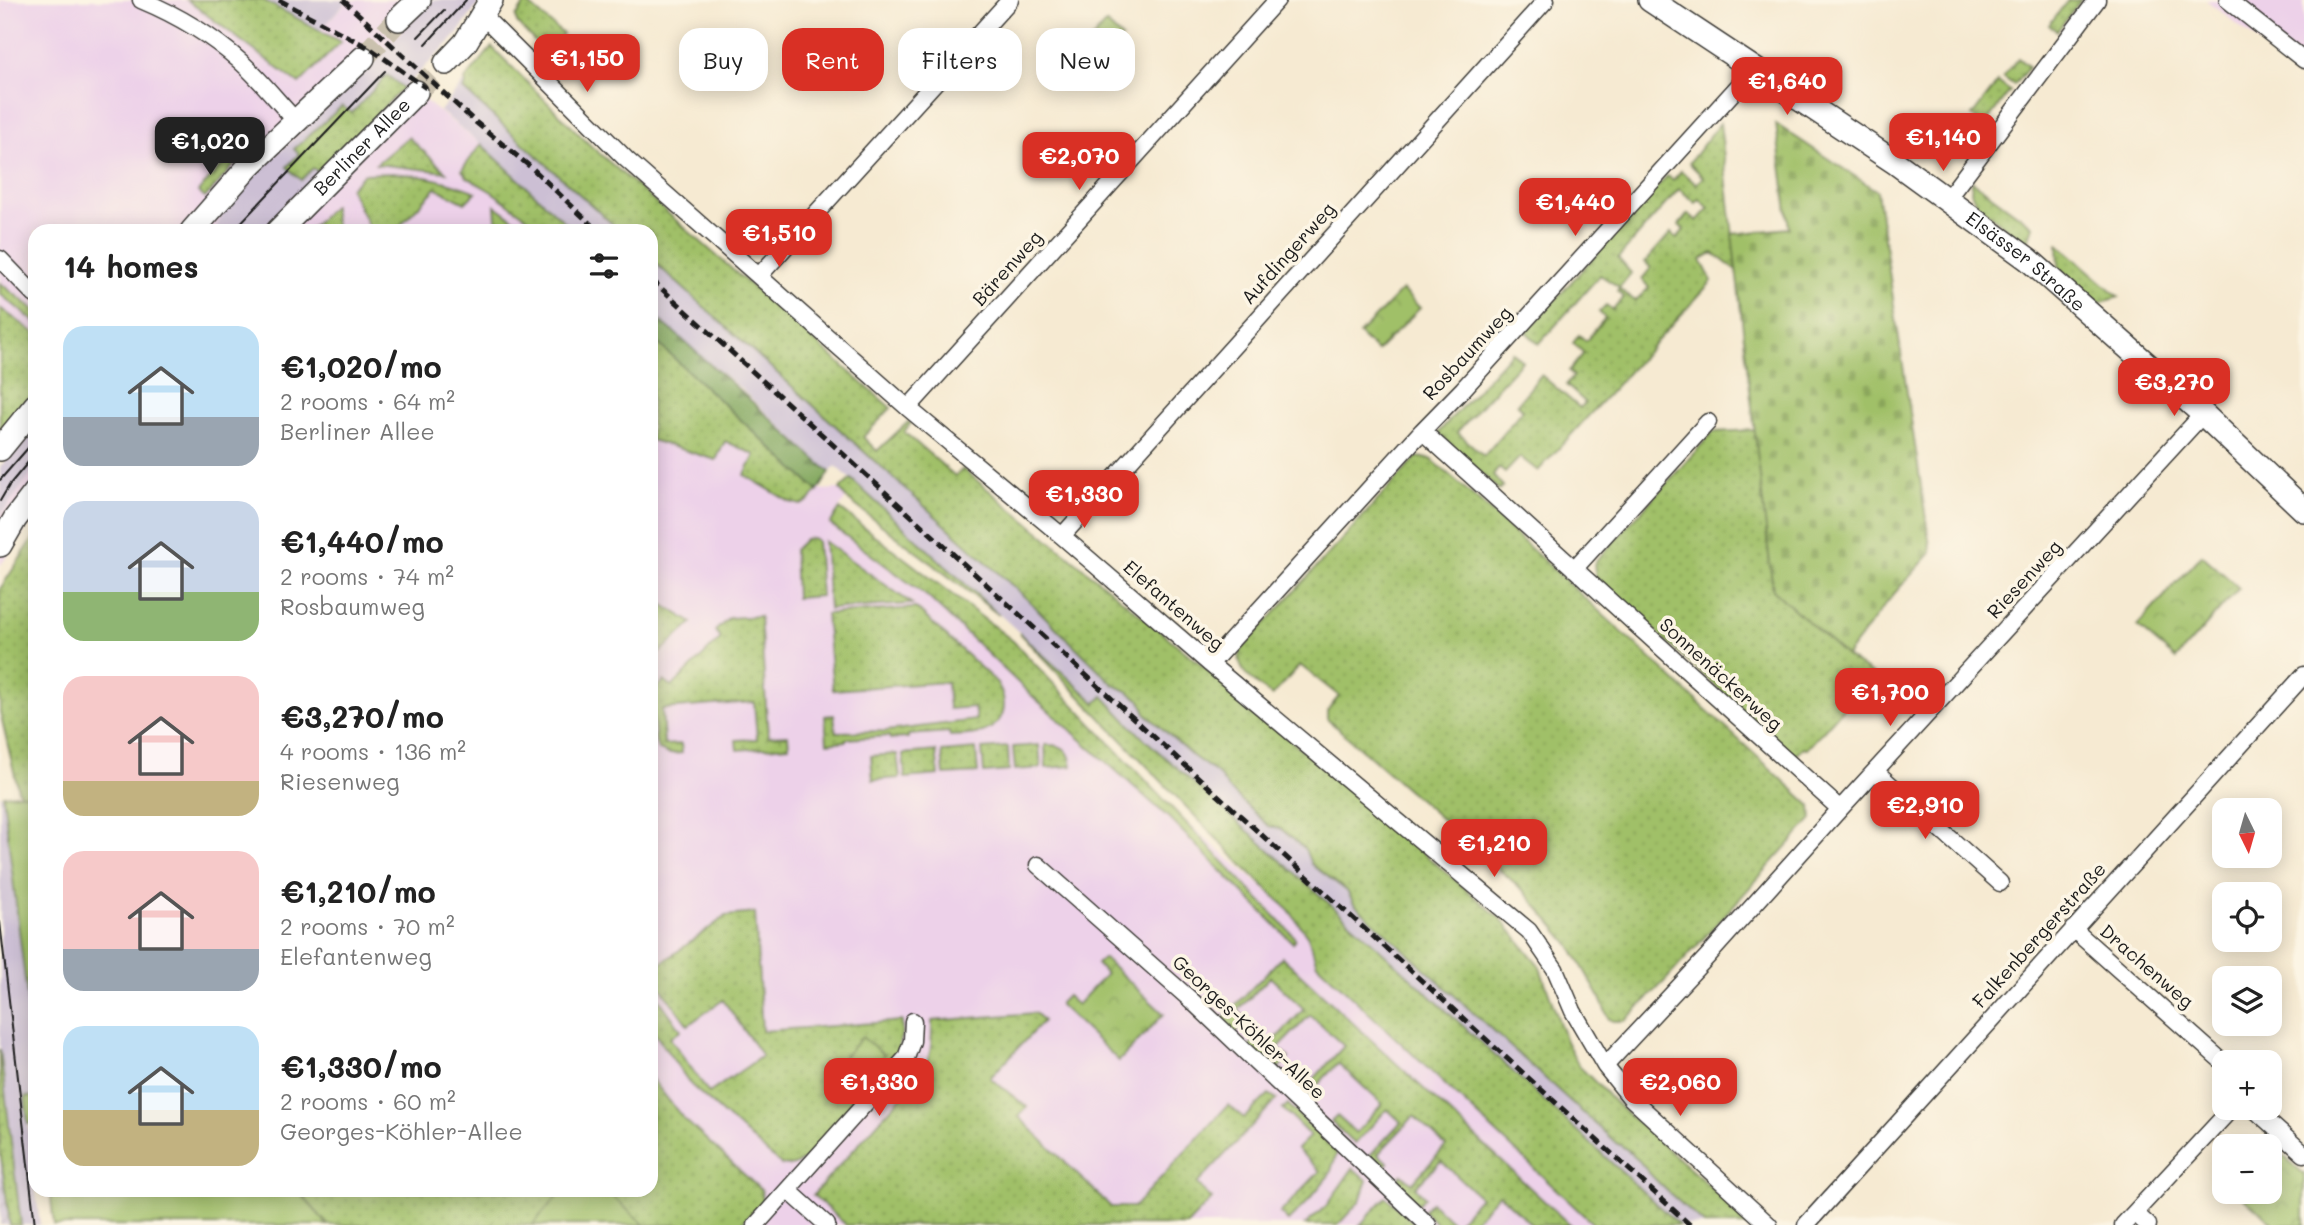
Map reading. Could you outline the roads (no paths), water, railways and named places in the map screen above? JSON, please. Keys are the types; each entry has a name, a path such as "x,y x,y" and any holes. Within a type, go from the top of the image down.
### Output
{"main road":[{"path":"399,19 419,0"},
{"name":"Elsässer Straße","path":"1650,0 1947,199 2038,268 2203,414 2304,510"},
{"path":"446,63 465,43 487,8"},
{"path":"198,224 249,166 363,58"},
{"name":"Berliner Allee","path":"285,224 416,92"},
{"path":"0,449 28,415"},
{"path":"0,545 28,501"}],"street":[{"path":"141,0 160,4 227,50 296,121"},
{"path":"760,276 1010,0"},
{"name":"Bärenweg","path":"908,408 1277,0"},
{"name":"Aufdingerweg","path":"1062,536 1546,0"},
{"path":"1947,199 2097,0"},
{"path":"2228,0 2304,60"},
{"name":"Elefantenweg","path":"487,8 626,159 908,408 1529,931 1555,969 1573,1011 1605,1066 1630,1097 1769,1225"},
{"name":"Rosbaumweg","path":"1210,664 1754,69"},
{"path":"0,259 28,274"},
{"path":"0,259 28,288"},
{"name":"Riesenweg","path":"1605,1066 2203,414"},
{"path":"1574,569 1708,422"},
{"name":"Sonnenäckerweg","path":"1422,431 1840,809"},
{"name":"Falkenbergerstraße","path":"1806,1225 2304,675"},
{"path":"1875,771 2000,883"},
{"name":"Georges-Köhler-Allee","path":"1038,865 1192,1001 1428,1225"},
{"name":"Drachenweg","path":"2073,929 2212,1052"},
{"path":"756,1225 906,1058 912,1041 913,1021"},
{"path":"2148,1225 2129,1219 2221,1120"},
{"path":"2266,1120 2304,1154"},
{"path":"788,1190 827,1225"}],"tunnel":[{"path":"363,58 399,19"},
{"path":"416,92 446,63"}],"tram line":[{"path":"426,44 466,0"},
{"path":"418,37 444,10"},
{"path":"240,224 385,71"},
{"path":"0,480 28,448"},
{"path":"0,501 28,462"},
{"path":"0,922 28,1164"},
{"path":"32,1197 35,1225"}],"railway":[{"path":"279,0 371,49 426,88"},
{"path":"343,0 473,120 533,169 591,224"},
{"path":"658,285 1690,1225"}]}
